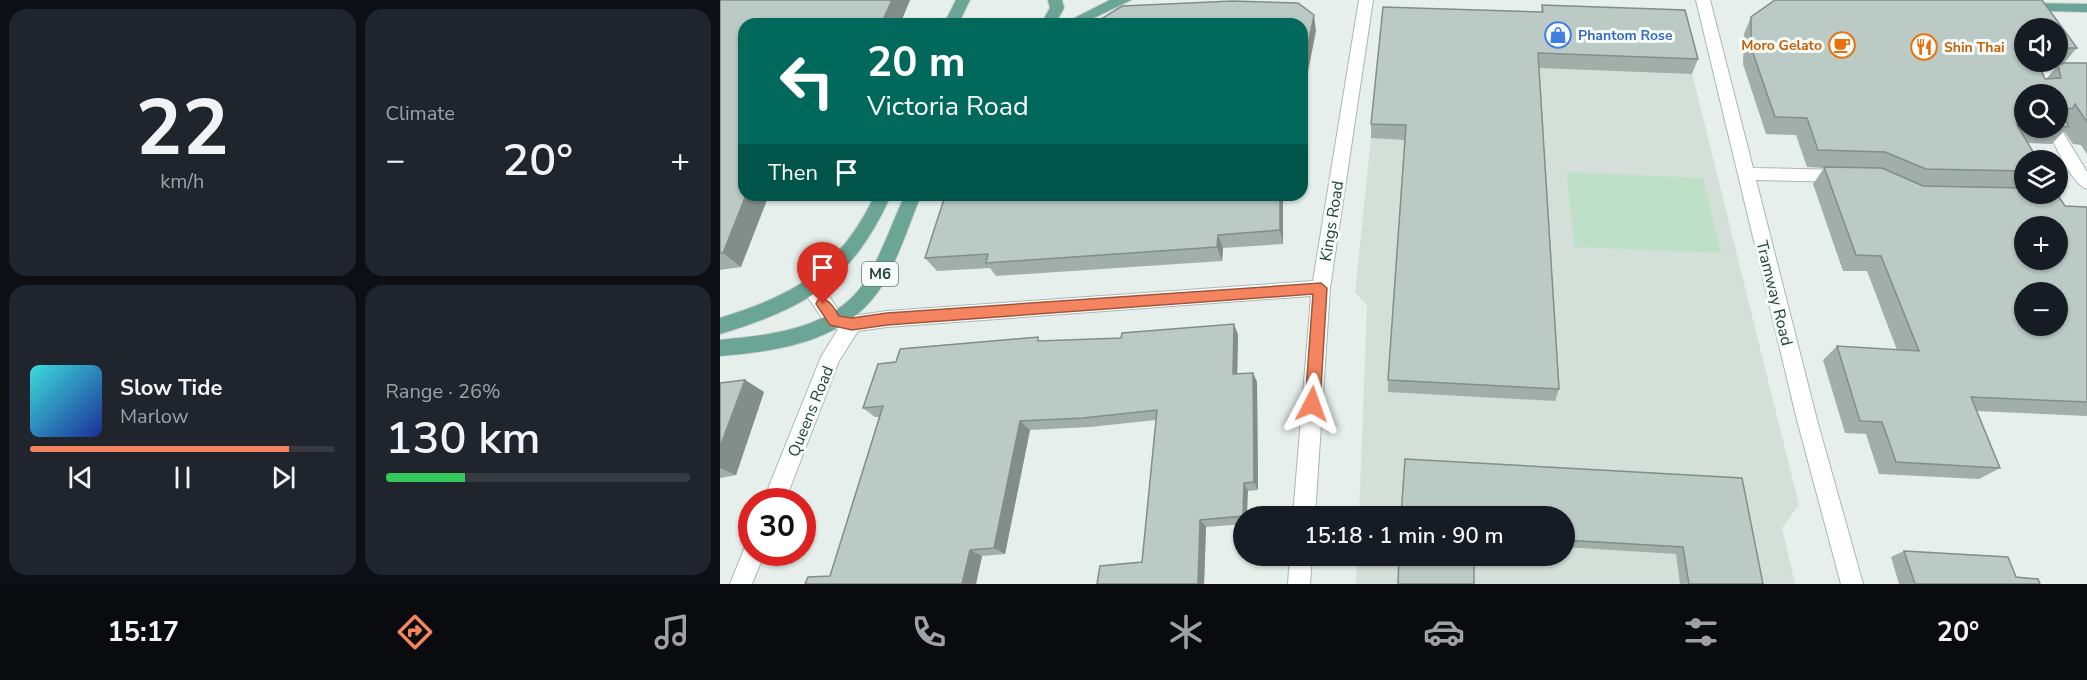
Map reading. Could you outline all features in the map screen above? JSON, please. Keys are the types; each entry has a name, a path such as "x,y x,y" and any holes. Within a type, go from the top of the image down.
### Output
{"main road":[{"path":"1051,18 1057,8 1055,0"},
{"path":"1082,18 1124,0"},
{"path":"2006,7 2087,8"},
{"name":"M6","path":"720,326 761,312 811,288 852,252 872,223 881,201"},
{"name":"Queens Road","path":"844,323 869,292 886,261 911,201"},
{"name":"M6","path":"720,348 793,339 844,323"}],"street":[{"name":"Kings Road","path":"1305,506 1321,288 1366,0"},
{"name":"Tramway Road","path":"1703,0 1807,420 1852,584"},
{"path":"2033,84 2032,80 2046,73 2087,74"},
{"path":"2059,138 2078,172 2087,183"},
{"path":"1745,174 1860,177"},
{"path":"811,288 844,323 1321,288"},
{"name":"Queens Road","path":"779,488 844,323"},
{"path":"741,584 748,566"},
{"path":"1299,584 1300,566"}],"shaded area":[{"path":"1383,22 1680,25 1799,505 1782,528 1795,584 1356,584 1357,566 1575,566 1575,506 1359,506 1367,305 1355,293"}],"green space":[{"path":"1567,172 1703,178 1721,253 1574,247"}],"building":[{"path":"720,0 892,0 884,18 738,18 738,201 744,201 723,253 720,253"},
{"path":"1775,0 2042,0 2055,18 2014,18 2014,72 2042,72 2045,79 2061,78 2060,72 2068,72 2068,63 2087,63 2087,122 2075,104 2073,108 2068,109 2068,84 2014,84 2014,138 2025,138 2032,150 2014,150 2014,171 1926,169 1885,152 1818,150 1807,118 1775,117 1751,47 1751,17"},
{"path":"1233,1 1298,3 1314,15 1308,46 1308,18 1103,18 1122,6"},
{"path":"1542,5 1685,10 1698,59 1538,53 1559,389 1388,380 1406,125 1371,124 1383,7 1543,12"},
{"path":"2068,36 2077,48 2068,48"},
{"path":"1824,167 1882,168 1923,186 2014,188 2014,204 2064,204 2065,206 2087,207 2087,402 1971,397 2000,468 1896,462 1882,422 1860,421 1837,346 1919,351 1881,256 1856,255"},
{"path":"943,201 1280,201 1280,230 1218,235 1217,247 986,263 988,254 925,258"},
{"path":"1234,324 1233,374 1253,373 1254,482 1244,483 1243,506 1233,506 1233,517 1200,520 1198,584 1097,584 1100,566 1142,562 1157,410 1083,418 1020,421 994,548 970,550 962,584 805,584 808,577 830,576 883,406 863,408 878,364 896,362 900,349 1038,337 1038,341 1121,338 1122,333"},
{"path":"745,380 720,447 720,383"},
{"path":"1405,459 1742,478 1763,584 1689,584 1683,547 1575,541 1575,506 1402,506"},
{"path":"1904,551 2008,557 2016,577 2038,579 2040,584 1915,584"},
{"path":"1399,566 1474,566 1474,584 1398,584"}],"place":[{"name":"Phantom Rose","path":"1558,35"},
{"name":"Moro Gelato","path":"1842,45"},
{"name":"Shin Thai","path":"1924,47"}],"route":[{"path":"823,304 835,321 852,324 887,319 1321,288 1312,404"}]}
